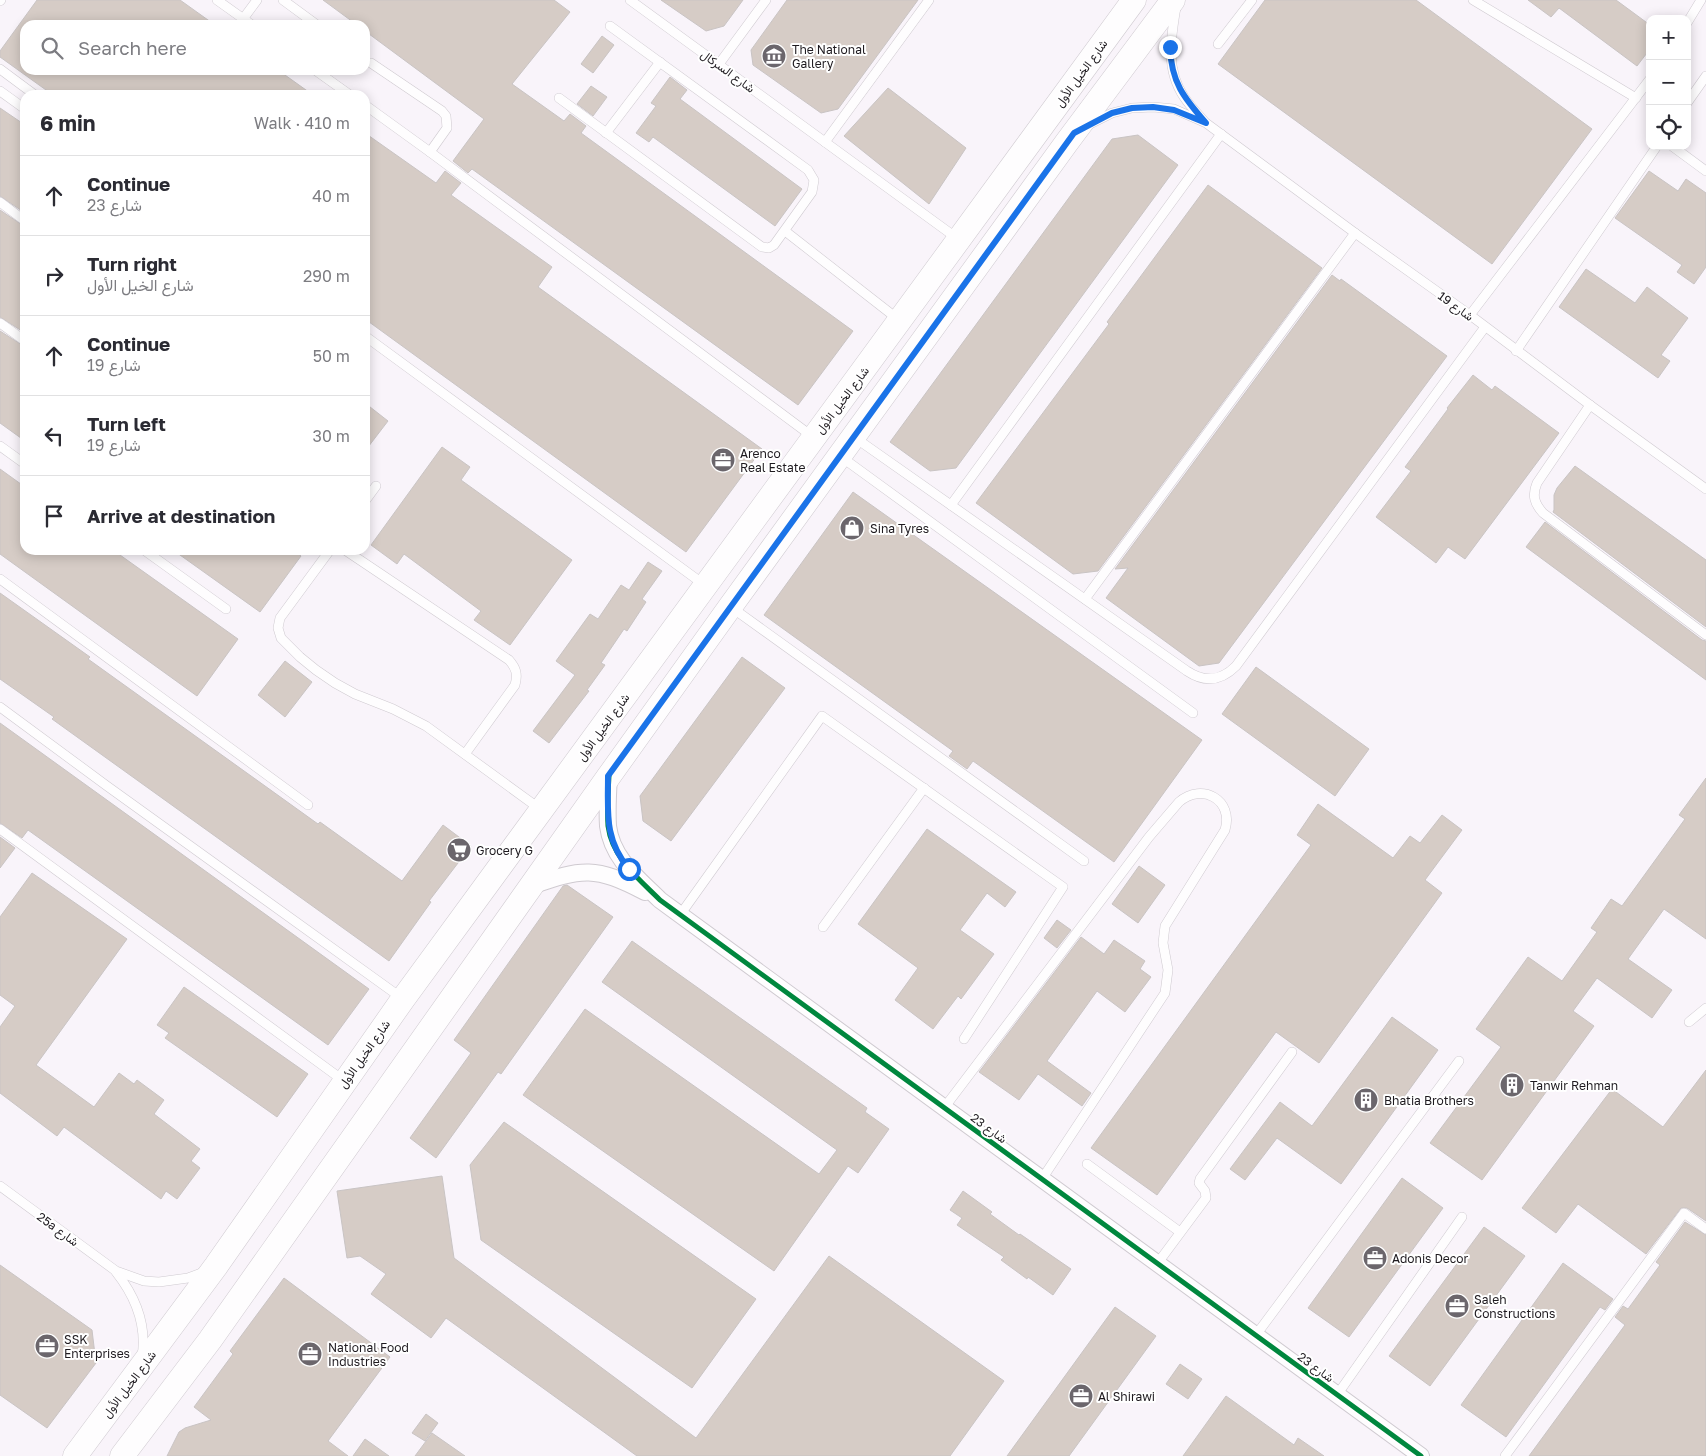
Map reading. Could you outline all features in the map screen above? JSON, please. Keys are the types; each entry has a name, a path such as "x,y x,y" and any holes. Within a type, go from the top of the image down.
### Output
{"main road":[{"name":"شارع الخيل الأول","path":"75,1456 216,1266 403,999 901,321 958,239 1134,0"},
{"path":"122,1456 210,1340 730,606 1074,133 1175,0"}],"street":[{"name":"شارع 23","path":"608,776 608,825 615,849 629,869 660,900 1421,1456"},
{"name":"شارع 23","path":"530,887 565,874 582,872 600,873 623,881 660,900"}],"lane":[{"path":"217,0 246,20"},
{"path":"243,18 257,0"},
{"path":"283,0 310,20"},
{"name":"شارع السركال","path":"630,0 958,239"},
{"path":"718,64 766,0"},
{"path":"825,142 929,0"},
{"name":"شارع 19","path":"1175,0 1170,47 1172,68 1184,98 1206,123 1470,315 1590,406 1706,488"},
{"path":"1218,44 1252,0"},
{"path":"1473,0 1636,98"},
{"path":"1691,16 1701,0"},
{"path":"559,98 762,247 771,247 812,192 814,180 808,170 610,26"},
{"path":"606,133 660,62"},
{"path":"371,63 442,111 446,116 447,128 430,152"},
{"path":"0,69 28,90"},
{"path":"322,75 343,90"},
{"path":"1691,97 1706,76"},
{"path":"1470,315 1646,84"},
{"path":"0,91 20,105"},
{"name":"شارع 19","path":"1074,133 1112,113 1132,108 1153,107 1174,110 1206,123"},
{"path":"370,109 814,438"},
{"path":"951,505 1221,134"},
{"path":"1516,351 1655,150"},
{"path":"1677,150 1706,171"},
{"path":"0,202 20,217"},
{"path":"784,231 901,321"},
{"path":"1085,599 1355,233"},
{"path":"0,323 20,337"},
{"path":"854,437 1195,676 1212,679 1222,677 1236,666 1484,326"},
{"path":"370,340 706,586"},
{"path":"1590,406 1537,483 1534,495 1535,502 1543,513 1706,635"},
{"path":"0,446 20,460"},
{"path":"839,456 1193,713"},
{"path":"370,494 376,486"},
{"path":"151,555 226,609"},
{"path":"326,555 280,618 278,628 281,638 300,657 335,683 426,726 541,811"},
{"path":"352,555 509,660 513,665 516,671 515,685 465,754"},
{"path":"0,580 308,805"},
{"path":"730,606 1084,861"},
{"path":"0,707 403,999"},
{"path":"680,915 822,716 1063,886 964,1039"},
{"path":"823,927 924,788"},
{"path":"944,1108 1149,838 1179,802 1196,793 1209,795 1219,801 1227,818 1225,830 1165,926 1163,943 1168,970 1164,993 1042,1179"},
{"path":"0,829 344,1081"},
{"path":"1689,1022 1706,1008"},
{"path":"1157,1264 1206,1198 1200,1186 1200,1179 1292,1052"},
{"path":"1256,1336 1459,1061"},
{"path":"1086,1164 1180,1232"},
{"name":"25a شارع","path":"0,1186 116,1271 144,1281 159,1282 188,1278 216,1266"},
{"path":"1505,1456 1684,1213 1706,1229"},
{"path":"1337,1395 1462,1217"},
{"name":"25a شارع","path":"116,1271 126,1285 140,1317 143,1334 143,1352 140,1369"}],"building":[{"path":"37,0 180,0 208,20 22,20"},
{"path":"323,0 554,0 570,12 512,84 564,121 570,114 586,126 581,133 853,331 798,405 472,169 468,173 453,161 484,119 370,35 370,20 350,20"},
{"path":"661,0 743,0 724,26 706,31"},
{"path":"787,0 918,0 838,109 821,113 753,65 751,50"},
{"path":"1265,0 1416,0 1592,129 1492,264 1218,64"},
{"path":"1528,0 1616,0 1646,22 1646,54 1637,66 1559,8 1551,17"},
{"path":"20,23 20,71 0,57 0,51"},
{"path":"602,36 614,45 593,73 581,64"},
{"path":"25,75 285,75 306,90 46,90"},
{"path":"670,77 687,90 680,99 802,189 775,226 653,137 649,142 636,133 656,106 651,103"},
{"path":"591,86 607,97 593,116 577,104"},
{"path":"888,88 966,148 929,204 844,136"},
{"path":"0,108 20,122 20,210 0,196"},
{"path":"1138,135 1178,165 956,468 930,471 890,442 1112,139"},
{"path":"370,137 436,183 445,171 461,183 451,195 552,267 538,287 762,449 686,552 370,323"},
{"path":"1649,171 1678,191 1686,179 1706,193 1706,267 1694,284 1677,272 1682,265 1615,218"},
{"path":"1208,185 1322,268 1098,571 1073,574 976,503 1109,324 1107,322"},
{"path":"0,210 20,224 20,330 0,317"},
{"path":"1586,269 1635,303 1647,287 1688,318 1661,355 1670,361 1658,378 1559,307"},
{"path":"1332,275 1340,281 1341,279 1447,356 1219,663 1199,666 1106,598 1128,568 1115,569"},
{"path":"0,331 20,344 20,437 0,423"},
{"path":"1473,375 1492,390 1495,386 1559,433 1465,559 1448,547 1436,563 1376,517 1411,471 1405,467"},
{"path":"370,407 388,421 370,444"},
{"path":"442,447 470,467 461,480 572,560 510,645 474,620 481,611 404,554 397,564 371,545"},
{"path":"1575,466 1706,560 1706,627 1553,512 1554,495 1557,488"},
{"path":"0,469 20,483 20,555 120,555 238,639 197,696 0,554"},
{"path":"853,492 1202,740 1114,862 973,761 967,769 949,756 953,751 764,615"},
{"path":"1545,522 1702,640 1706,641 1706,680 1526,547"},
{"path":"180,555 300,555 301,556 260,612"},
{"path":"648,562 662,571 642,599 646,602 627,631 624,629 601,663 605,665 587,690 589,691 549,743 533,731 575,675 556,661 590,614 598,619 621,585 629,590"},
{"path":"0,593 90,657 88,659 318,824 320,822 402,881 443,825 471,846 429,901 431,902 389,961 52,719 54,717 0,679"},
{"path":"742,657 785,688 671,841 643,821 640,796"},
{"path":"285,661 312,682 285,717 258,695"},
{"path":"1256,667 1369,749 1335,796 1222,714"},
{"path":"0,723 369,989 328,1045 28,830 22,838 0,823"},
{"path":"1706,778 1706,939 1664,909 1628,959 1672,990 1652,1018 1597,978 1573,1011 1594,1026 1482,1180 1430,1143 1501,1047 1476,1029 1528,957 1562,981 1597,932 1591,928 1611,899 1622,906 1685,819 1679,815"},
{"path":"1318,804 1393,858 1410,836 1420,843 1442,815 1462,830 1425,880 1442,893 1319,1063 1276,1032 1157,1195 1091,1148 1311,845 1297,835"},
{"path":"927,829 1016,892 1005,907 987,893 960,930 994,954 961,999 958,996 933,1029 895,1000 918,968 858,924"},
{"path":"0,837 15,848 0,868"},
{"path":"1139,866 1165,885 1138,923 1112,904"},
{"path":"32,873 127,939 36,1065 94,1107 119,1073 134,1084 137,1080 164,1100 154,1114 200,1149 191,1161 200,1168 177,1199 166,1191 161,1199 64,1127 57,1136 0,1093 0,1027 15,1006 0,995 0,917"},
{"path":"567,885 613,917 501,1074 498,1072 436,1158 410,1138 471,1053 454,1040 563,886"},
{"path":"1057,920 1071,930 1057,948 1044,938"},
{"path":"1081,937 1104,954 1114,940 1145,961 1140,969 1151,977 1125,1012 1097,991 1047,1061 1091,1093 1082,1106 1038,1074 1019,1100 979,1072"},
{"path":"632,941 867,1108 865,1112 889,1129 858,1173 848,1166 774,1271 523,1095 585,1009 819,1174 837,1150 602,982"},
{"path":"184,987 308,1074 277,1117 165,1038 169,1033 157,1025"},
{"name":"Bhatia Brothers","path":"1392,1017 1438,1050 1341,1184 1277,1138 1245,1180 1230,1169 1280,1102 1312,1126"},
{"path":"1706,1070 1706,1221 1687,1208 1681,1208 1646,1254 1578,1204 1556,1233 1522,1208 1612,1089 1663,1127"},
{"path":"504,1122 756,1299 692,1388 481,1240 470,1165"},
{"path":"442,1176 454,1258 696,1438 829,1256 1004,1381 950,1456 637,1456 446,1318 431,1338 371,1294 386,1274 360,1256 347,1258 337,1191"},
{"name":"Adonis Decor","path":"1402,1178 1443,1208 1349,1337 1308,1308"},
{"path":"963,1191 1019,1235 1071,1269 1053,1295 1028,1277 1027,1279 1001,1260 1004,1257 957,1225 962,1218 950,1210"},
{"path":"1685,1222 1706,1235 1706,1456 1529,1456 1625,1325 1615,1317 1623,1306 1628,1309 1660,1265 1656,1262"},
{"name":"Saleh Constructions","path":"1484,1227 1525,1256 1430,1386 1389,1356"},
{"path":"1563,1263 1613,1299 1605,1310 1600,1307 1506,1437 1461,1405"},
{"name":"SSK Enterprises","path":"0,1265 92,1330 96,1363 47,1428 0,1395"},
{"path":"284,1278 390,1357 328,1441 348,1456 167,1456 179,1432 185,1428 211,1420 194,1407 233,1354 230,1351"},
{"name":"Al Shirawi","path":"1115,1307 1156,1336 1069,1456 1007,1456"},
{"path":"1180,1364 1202,1379 1188,1399 1166,1384"},
{"path":"1226,1396 1294,1445 1298,1438 1324,1456 1183,1456"},
{"path":"426,1414 438,1423 425,1441 412,1433"},
{"path":"432,1433 465,1456 415,1456"},
{"path":"365,1439 389,1456 353,1456"}],"cycle path":[{"path":"609,776 608,826 615,848 635,876 660,900 1421,1456"}],"place":[{"name":"The National Gallery","path":"774,56"},
{"name":"Arenco Real Estate","path":"723,460"},
{"name":"Sina Tyres","path":"852,528"},
{"name":"Grocery G","path":"459,850"},
{"name":"Tanwir Rehman","path":"1512,1085"},
{"name":"Bhatia Brothers","path":"1366,1100"},
{"name":"Adonis Decor","path":"1375,1258"},
{"name":"Saleh Constructions","path":"1457,1306"},
{"name":"SSK Enterprises","path":"47,1346"},
{"name":"National Food Industries","path":"310,1354"},
{"name":"Al Shirawi","path":"1081,1396"}],"route":[{"path":"629,869 615,849 610,837 608,825 608,776 1074,133 1112,113 1132,108 1153,107 1174,110 1206,123 1184,98 1179,88 1172,68 1170,47"}]}
